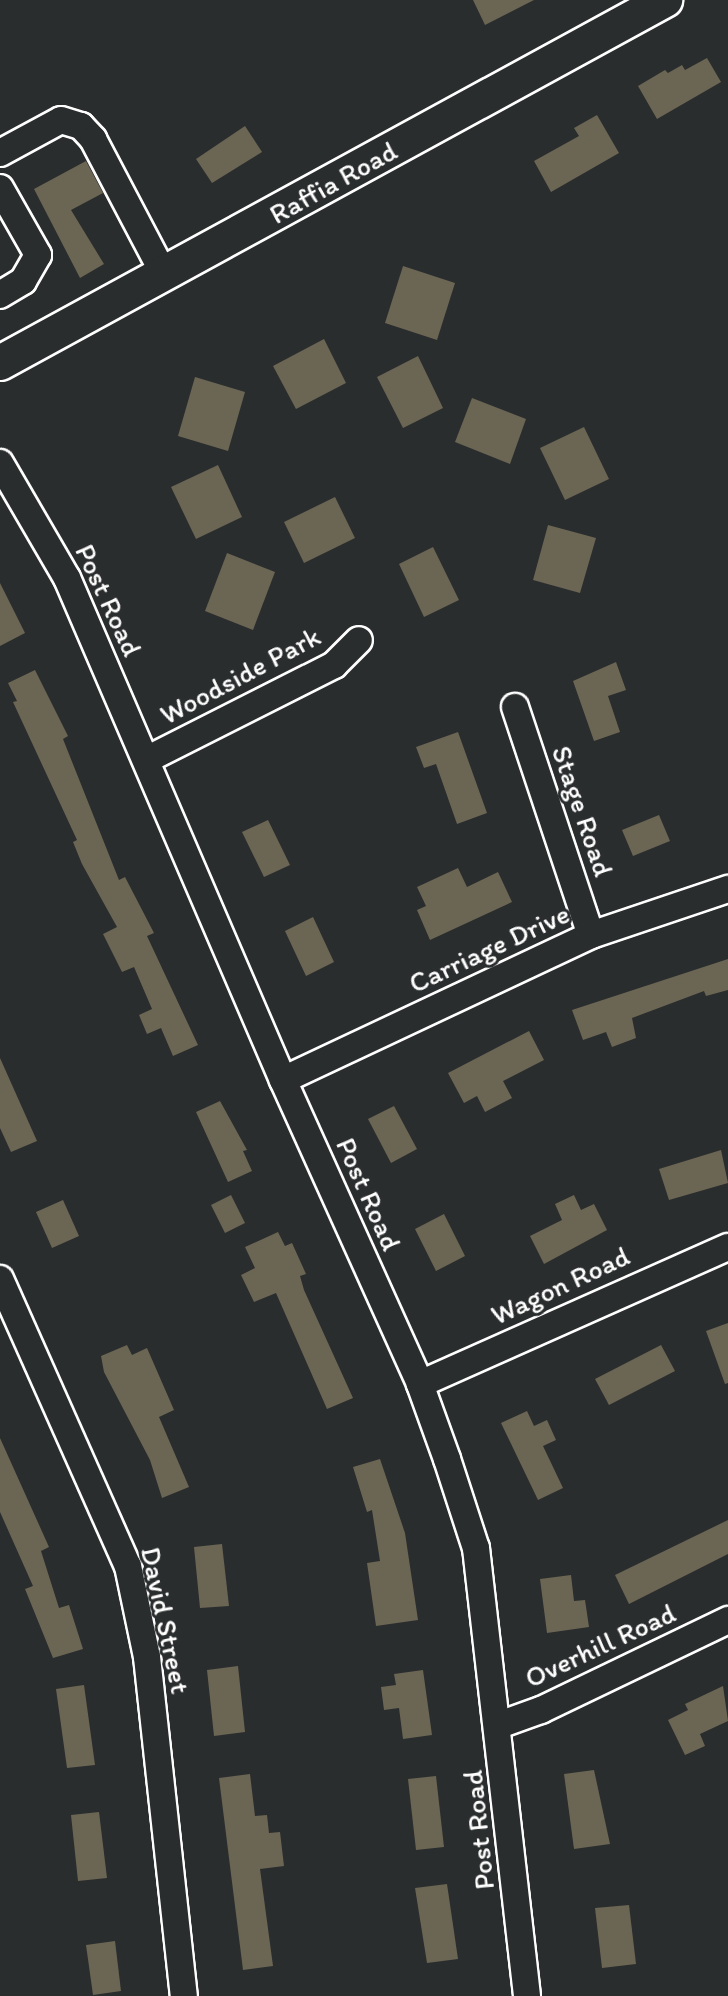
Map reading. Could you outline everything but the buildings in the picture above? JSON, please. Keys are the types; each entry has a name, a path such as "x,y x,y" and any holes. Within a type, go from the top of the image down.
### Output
{"main road":[{"name":"Raffia Road","path":"0,363 665,0"}],"street":[{"path":"0,153 61,120 81,126 93,139 164,274"},
{"path":"0,188 38,255 23,281 0,295"},
{"name":"Post Road","path":"0,463 67,578 283,1080 420,1384 476,1548 499,1725 527,1996"},
{"name":"Woodside Park","path":"146,760 334,665 359,640"},
{"name":"Stage Road","path":"515,707 591,935"},
{"name":"Carriage Drive","path":"283,1080 591,935 728,889"},
{"name":"Wagon Road","path":"420,1384 728,1247"},
{"name":"David Street","path":"0,1279 128,1566 147,1657 184,1996"},
{"name":"Overhill Road","path":"499,1725 728,1620"}]}
